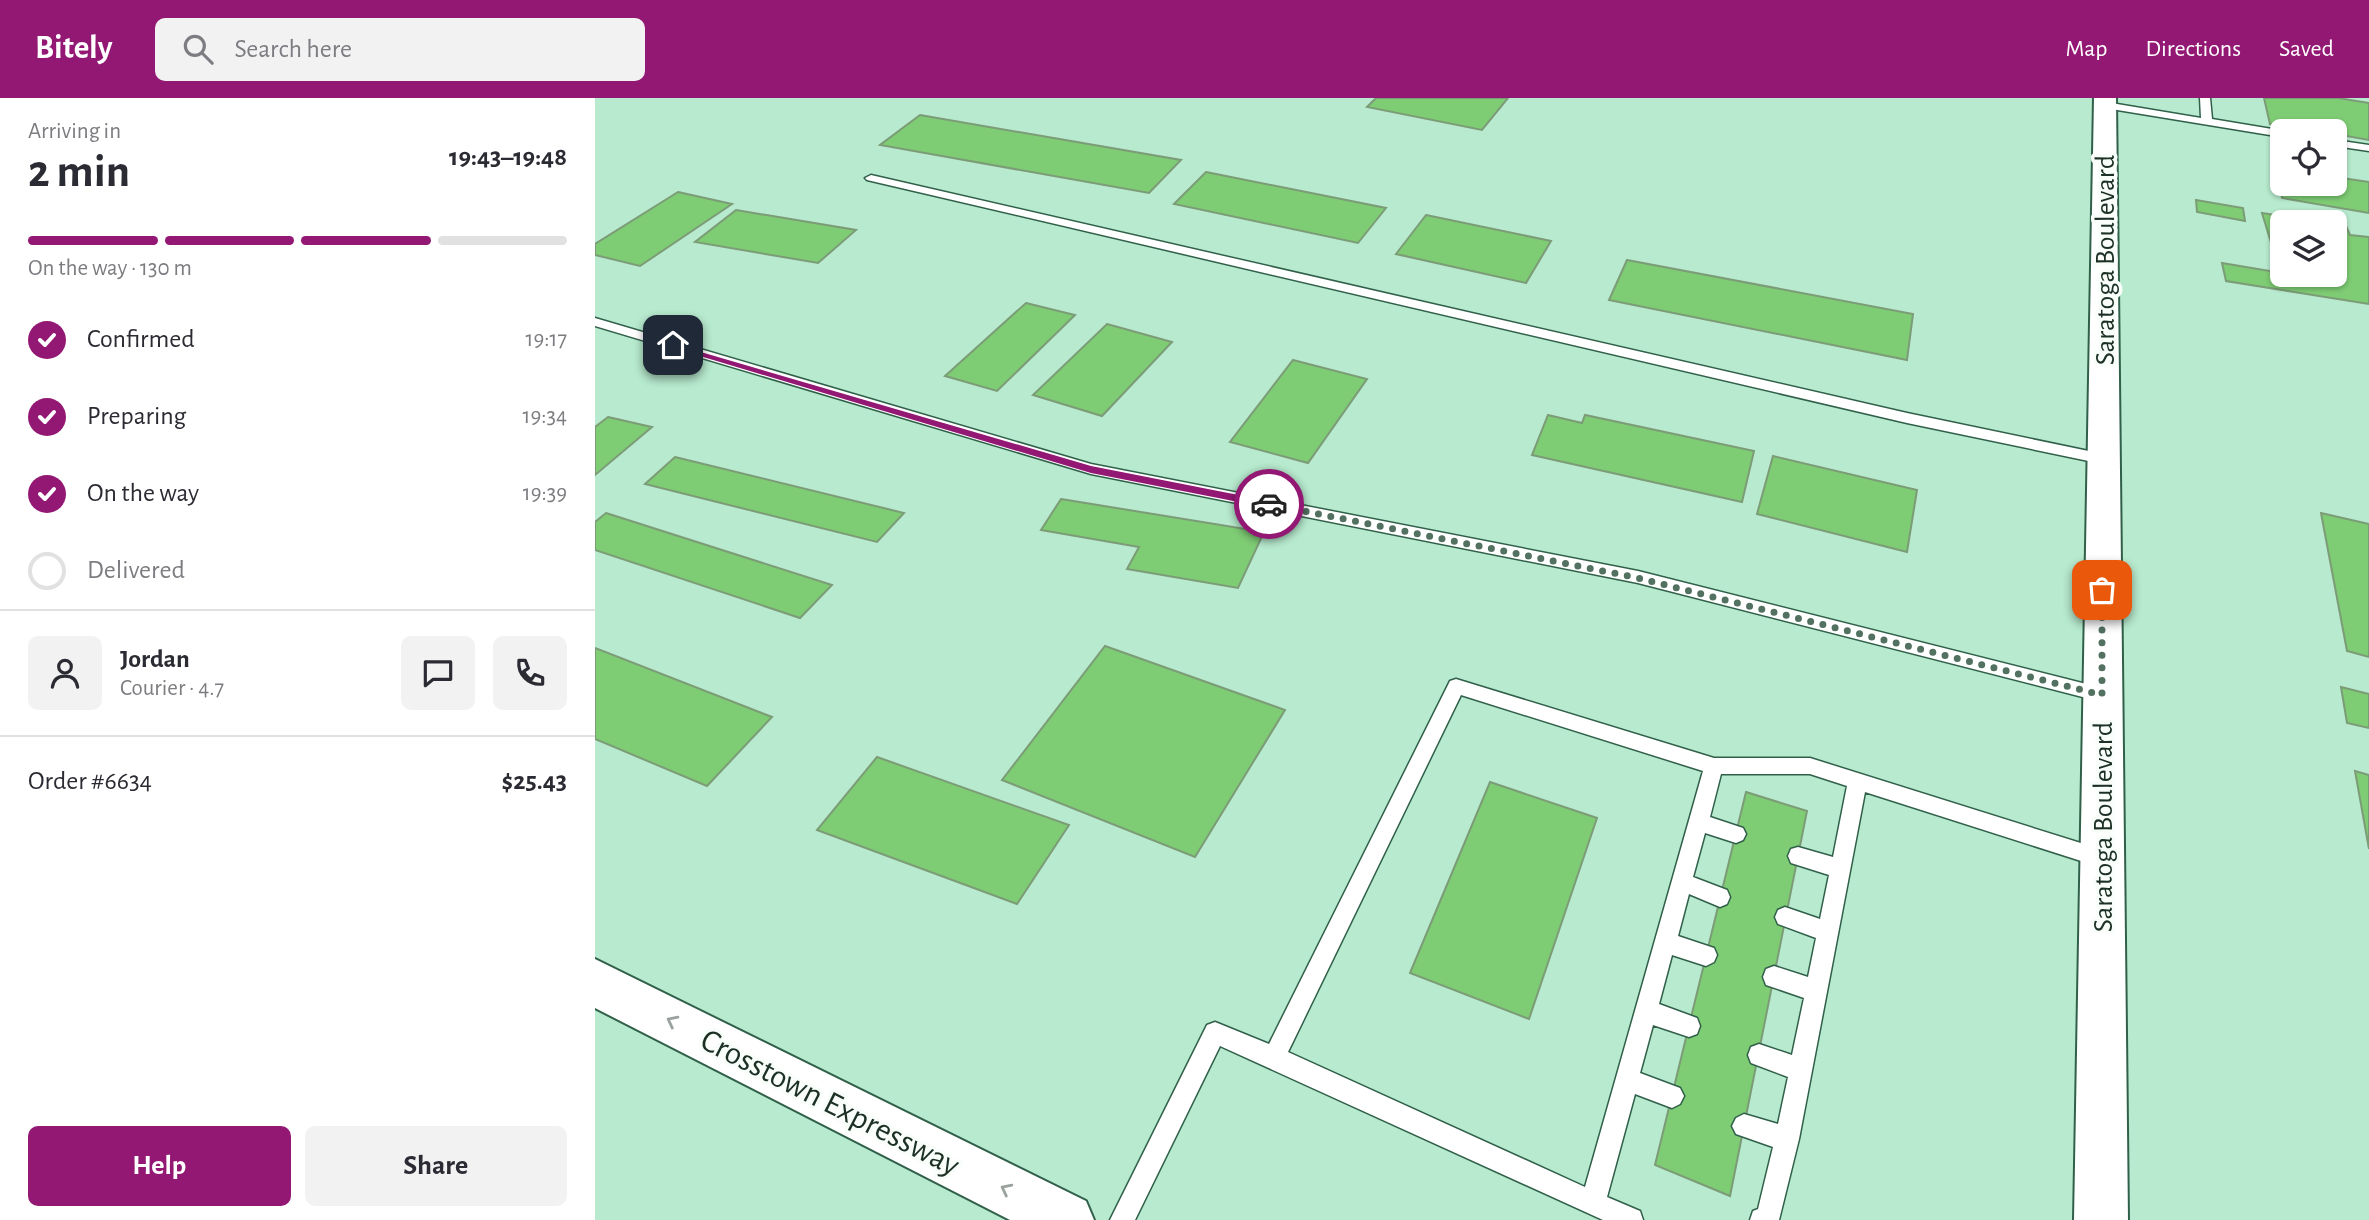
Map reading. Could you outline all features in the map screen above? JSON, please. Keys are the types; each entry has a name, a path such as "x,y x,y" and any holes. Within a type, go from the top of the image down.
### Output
{"main road":[{"name":"Saratoga Boulevard","path":"2101,1220 2105,102"},
{"name":"Crosstown Expressway","path":"595,983 1067,1220"}],"lane":[{"path":"2205,98 2207,122"},
{"path":"2105,102 2270,132"},
{"path":"2347,145 2369,148"},
{"path":"871,178 1907,418 2103,459"},
{"path":"595,322 1091,469 1638,578 2102,695"},
{"path":"1274,1057 1456,686 1714,766 1810,766 2103,859"},
{"path":"1593,1203 1714,766"},
{"path":"1762,1220 1768,1217 1787,1139 1798,1069 1858,781"},
{"path":"1698,822 1736,834"},
{"path":"1798,856 1841,869"},
{"path":"1682,882 1720,897"},
{"path":"1785,917 1827,932"},
{"path":"1665,942 1706,955"},
{"path":"1774,977 1814,990"},
{"path":"1646,1012 1689,1027"},
{"path":"1122,1220 1215,1033 1274,1057 1631,1220"},
{"path":"1759,1055 1798,1069"},
{"path":"1629,1080 1672,1096"},
{"path":"1744,1126 1787,1139"}],"building":[{"path":"1376,98 1508,98 1482,130 1367,107"},
{"path":"2264,98 2338,98 2369,103 2369,140 2347,136 2347,119 2270,119 2270,124"},
{"path":"920,115 1181,160 1149,193 880,145"},
{"path":"1206,172 1386,208 1358,243 1174,204"},
{"path":"2347,179 2369,182 2369,213 2282,198 2347,196"},
{"path":"678,192 732,204 640,266 595,255 595,244"},
{"path":"2196,200 2243,208 2245,221 2197,212"},
{"path":"736,210 856,230 818,263 695,242"},
{"path":"2262,213 2270,214 2270,239"},
{"path":"1426,215 1551,241 1526,283 1396,254"},
{"path":"2347,228 2350,235 2369,237 2369,304 2226,281 2222,263 2270,271 2270,287 2347,287"},
{"path":"1627,260 1913,314 1907,360 1609,300"},
{"path":"1026,303 1075,315 997,391 945,376"},
{"path":"1107,324 1172,342 1102,416 1033,395"},
{"path":"1293,360 1367,379 1308,463 1230,442"},
{"path":"1548,415 1582,423 1585,415 1754,451 1742,502 1532,455"},
{"path":"608,417 652,427 595,475 595,427"},
{"path":"1773,456 1917,490 1907,552 1757,514"},
{"path":"675,457 904,513 877,542 645,484"},
{"path":"1061,499 1264,532 1238,588 1127,569 1139,547 1041,530"},
{"path":"606,513 832,585 800,618 595,550 595,522"},
{"path":"2321,513 2369,524 2369,657 2347,651"},
{"path":"1105,646 1285,710 1195,857 1002,780"},
{"path":"595,648 772,717 707,786 595,739"},
{"path":"2341,687 2369,694 2369,728 2347,723"},
{"path":"877,757 1069,825 1017,904 817,830"},
{"path":"2355,771 2369,775 2369,849"},
{"path":"1490,782 1597,818 1529,1019 1410,973"},
{"path":"1746,792 1807,811 1730,1196 1655,1165"}],"way so far":[{"path":"1269,504 1638,578 2102,695 2102,590"}],"route":[{"path":"673,345 1091,469 1269,504"}]}
